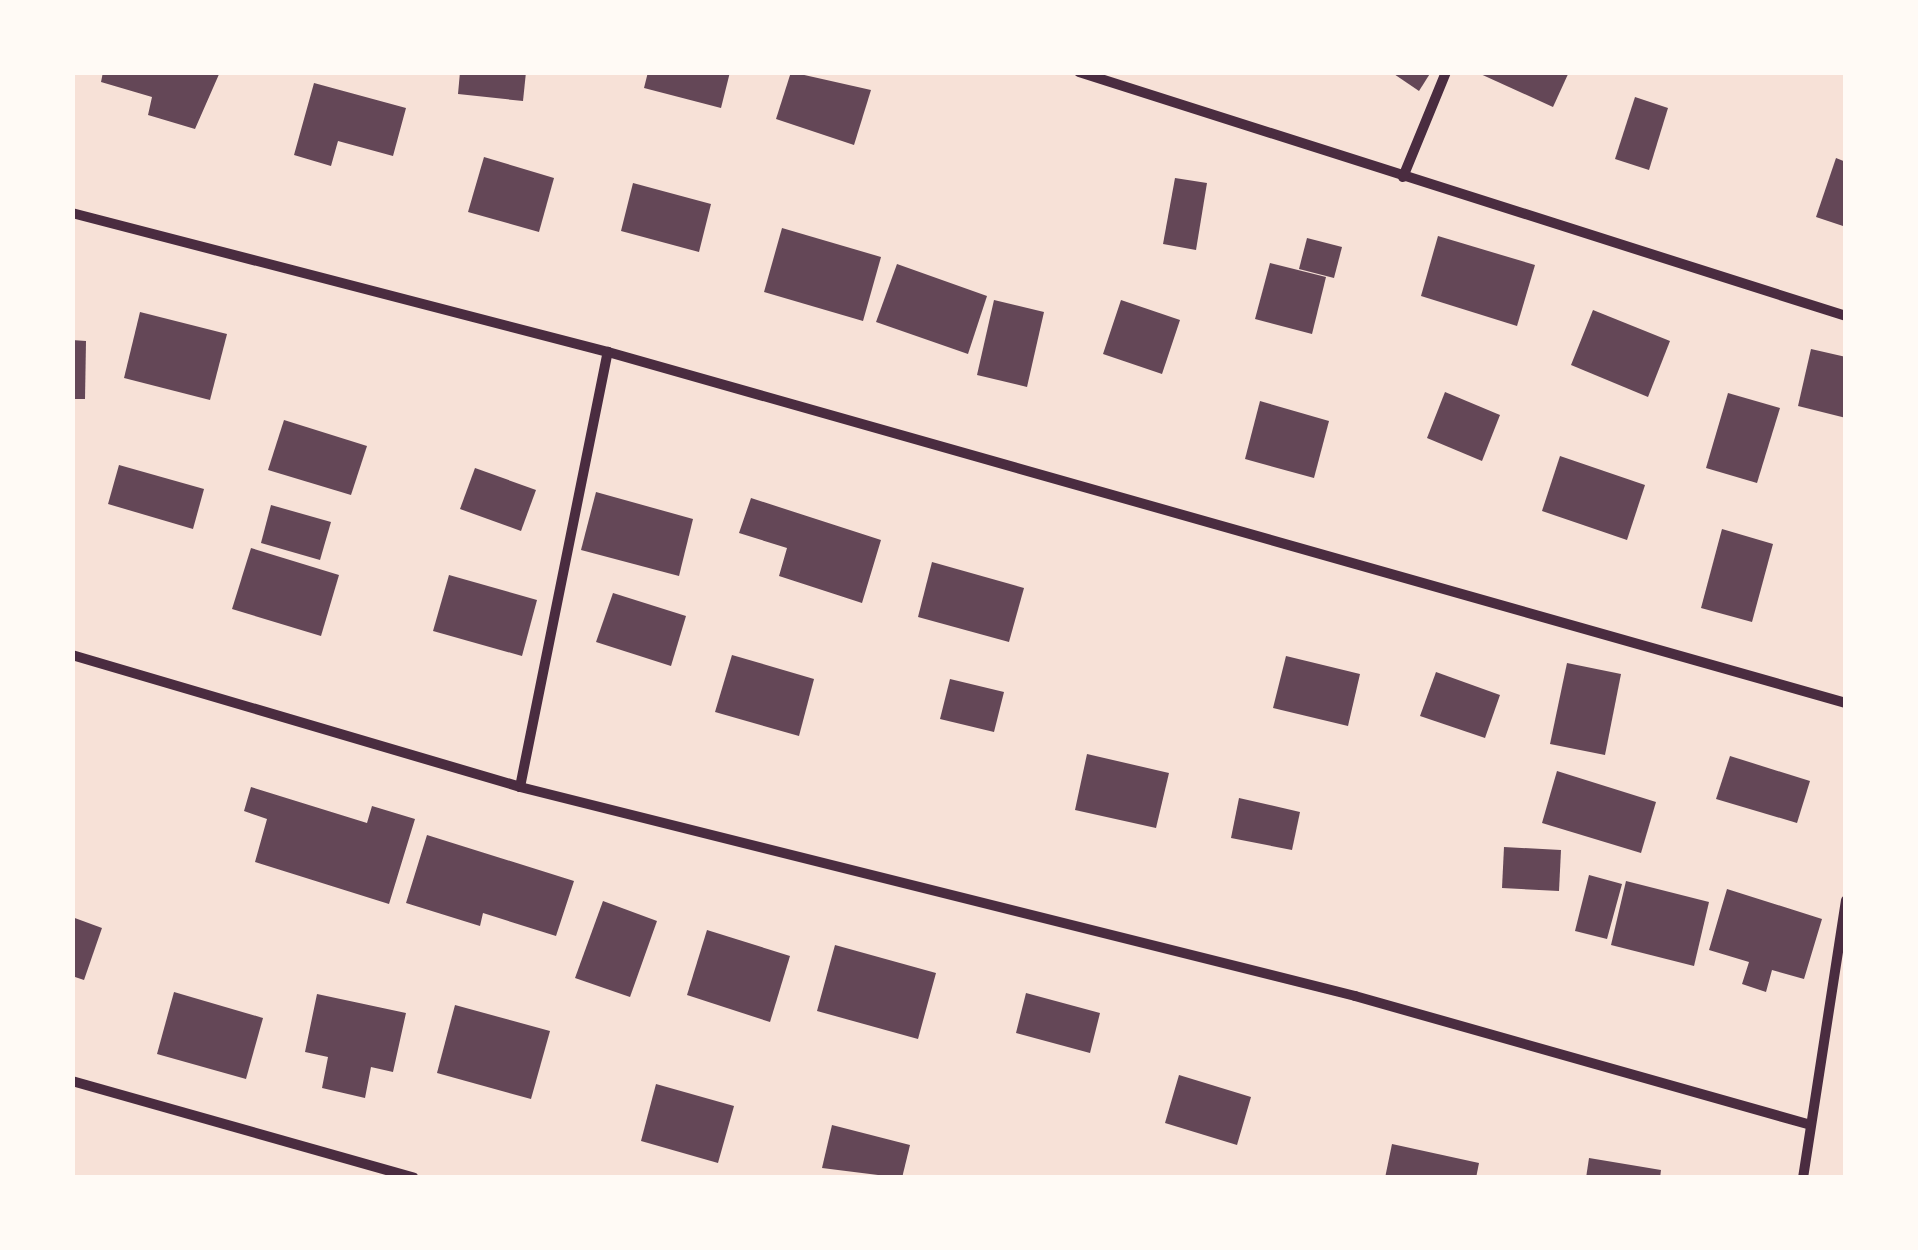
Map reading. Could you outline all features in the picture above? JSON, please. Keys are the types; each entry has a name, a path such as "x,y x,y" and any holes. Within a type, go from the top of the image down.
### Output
{"street":[{"path":"1079,72 1846,316"},
{"path":"1403,176 1446,72"},
{"path":"72,213 608,352 1846,702"},
{"path":"520,787 608,352"},
{"path":"72,655 520,787 1354,996 1810,1125"},
{"path":"1804,1178 1846,900"},
{"path":"72,1081 414,1178"}],"building":[{"path":"103,72 220,72 195,129 148,115 152,97 101,82"},
{"path":"460,72 526,72 523,101 458,94"},
{"path":"648,72 730,72 721,108 644,88"},
{"path":"791,72 871,90 854,145 776,119"},
{"path":"1391,72 1431,72 1419,91"},
{"path":"1476,72 1569,72 1553,107"},
{"path":"314,83 406,108 393,156 338,141 331,166 294,155"},
{"path":"1635,97 1668,108 1649,170 1615,159"},
{"path":"484,157 554,178 539,232 468,212"},
{"path":"1836,158 1846,162 1846,227 1816,217"},
{"path":"1175,178 1207,183 1196,250 1163,244"},
{"path":"633,183 711,204 699,252 621,231"},
{"path":"782,228 881,257 863,321 764,292"},
{"path":"1438,236 1535,265 1517,326 1421,296"},
{"path":"1307,238 1342,247 1334,278 1299,269"},
{"path":"1270,263 1326,277 1312,334 1255,319"},
{"path":"897,264 987,296 968,354 876,322"},
{"path":"994,300 1044,312 1027,387 977,375"},
{"path":"1121,300 1180,320 1162,374 1103,354"},
{"path":"1593,310 1670,341 1648,397 1571,365"},
{"path":"140,312 227,334 210,400 124,378"},
{"path":"72,340 86,341 85,399 72,399"},
{"path":"1811,349 1846,357 1846,418 1798,406"},
{"path":"1445,392 1500,415 1482,461 1427,438"},
{"path":"1728,393 1780,408 1757,483 1706,468"},
{"path":"1260,401 1329,421 1314,478 1245,459"},
{"path":"284,420 367,446 351,495 268,470"},
{"path":"1560,456 1645,485 1627,540 1542,511"},
{"path":"119,465 204,489 193,529 108,504"},
{"path":"475,468 536,490 521,531 460,509"},
{"path":"596,492 693,519 679,576 581,550"},
{"path":"751,498 881,540 862,603 779,576 787,548 739,533"},
{"path":"271,505 331,522 320,560 261,543"},
{"path":"1722,529 1773,544 1752,622 1701,608"},
{"path":"251,548 339,575 321,636 232,609"},
{"path":"932,562 1024,588 1009,642 918,617"},
{"path":"449,575 537,600 522,656 433,631"},
{"path":"613,593 686,616 671,666 596,642"},
{"path":"732,655 814,679 799,736 715,712"},
{"path":"1286,656 1360,674 1348,726 1273,708"},
{"path":"1567,663 1621,674 1605,755 1550,744"},
{"path":"1436,672 1500,695 1485,738 1420,716"},
{"path":"950,679 1004,692 994,732 940,719"},
{"path":"1087,754 1169,773 1156,828 1075,810"},
{"path":"1730,756 1810,781 1797,823 1716,799"},
{"path":"1557,771 1656,802 1641,853 1542,823"},
{"path":"251,787 367,823 372,806 415,819 389,904 255,862 267,819 244,811"},
{"path":"1239,798 1300,812 1292,850 1231,838"},
{"path":"427,835 574,881 556,936 483,913 480,926 406,903"},
{"path":"1504,847 1561,850 1559,891 1502,888"},
{"path":"1589,875 1622,884 1607,939 1575,931"},
{"path":"1626,881 1709,902 1694,966 1611,945"},
{"path":"1727,889 1822,919 1804,979 1772,970 1766,992 1742,984 1749,962 1709,950"},
{"path":"603,901 657,921 630,997 575,978"},
{"path":"72,917 102,928 84,980 72,976"},
{"path":"707,930 790,956 770,1022 687,995"},
{"path":"835,945 936,973 918,1039 817,1011"},
{"path":"174,992 263,1018 246,1079 157,1054"},
{"path":"1026,993 1100,1013 1090,1053 1016,1033"},
{"path":"317,994 406,1013 393,1072 371,1067 365,1098 322,1088 328,1057 305,1052"},
{"path":"455,1005 550,1031 531,1099 437,1073"},
{"path":"1179,1075 1251,1097 1237,1145 1165,1123"},
{"path":"656,1084 734,1106 718,1163 641,1141"},
{"path":"832,1125 910,1145 902,1178 822,1168"},
{"path":"1392,1144 1479,1163 1476,1178 1385,1178"},
{"path":"1589,1158 1661,1170 1660,1178 1586,1178"}]}
